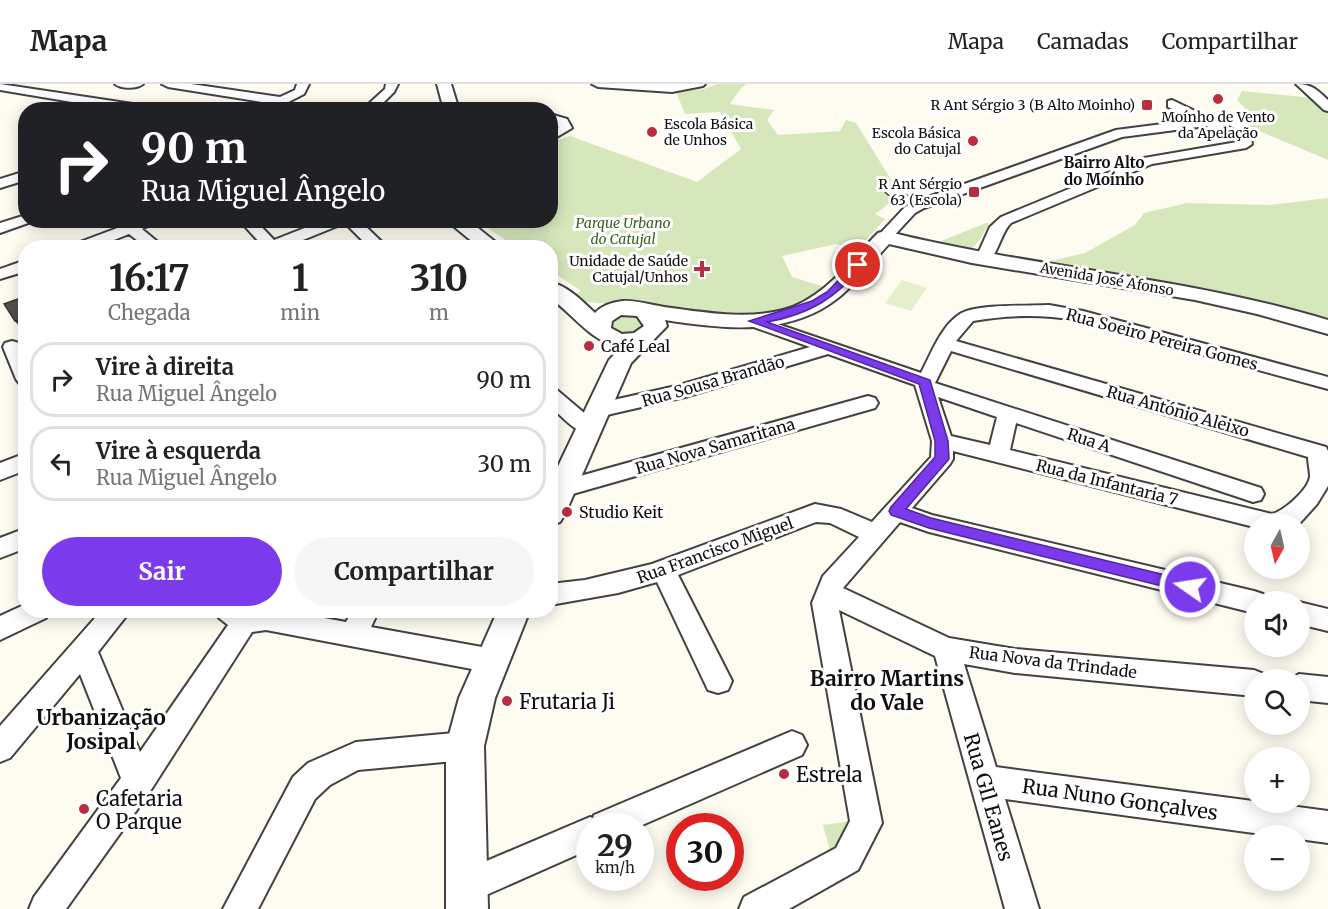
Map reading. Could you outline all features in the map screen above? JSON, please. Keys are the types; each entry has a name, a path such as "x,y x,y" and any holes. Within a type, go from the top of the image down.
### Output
{"street":[{"path":"121,84 137,84"},
{"path":"168,84 280,102 300,92 303,84"},
{"path":"377,102 390,90 392,84"},
{"path":"444,84 450,102"},
{"path":"598,84 655,89 692,85"},
{"path":"1302,84 1328,107"},
{"path":"0,87 54,90 74,88"},
{"path":"54,90 109,102"},
{"path":"574,305 630,309 706,320 754,321 796,312 830,294 910,210 1120,133 1156,114 1173,99 1204,122 1246,141 1246,144 1149,161 1006,220 998,227 984,258"},
{"path":"558,120 563,122 566,128 558,132"},
{"path":"1120,133 1204,122"},
{"path":"0,168 18,172"},
{"path":"0,184 18,177"},
{"path":"892,192 919,205"},
{"path":"0,228 18,222"},
{"path":"94,240 119,228"},
{"path":"132,228 147,240"},
{"path":"253,228 265,240"},
{"path":"289,240 320,228"},
{"path":"359,228 371,240"},
{"path":"466,228 482,240"},
{"name":"Avenida José Afonso","path":"885,237 946,253 1077,273 1219,299 1328,327"},
{"path":"0,274 18,268"},
{"path":"558,294 574,305 581,315 611,343"},
{"path":"558,497 593,419 611,343 599,322 603,316 630,309 655,319 656,326 649,335"},
{"name":"Rua Soeiro Pereira Gomes","path":"925,384 945,344 956,327 967,317 996,312 1059,311 1328,383"},
{"path":"611,343 706,320"},
{"path":"754,321 925,384 942,441 942,459 832,583 825,603 866,822 847,859 756,909"},
{"name":"Rua António Aleixo","path":"945,344 1318,452 1321,479 1310,498 1295,513"},
{"name":"Rua Sousa Brandão","path":"593,419 622,407 827,348"},
{"name":"Rua A","path":"925,384 1253,494"},
{"path":"558,399 593,419"},
{"name":"Rua Nova Samaritana","path":"562,489 868,402"},
{"path":"998,455 1008,413"},
{"name":"Rua da Infantaria 7","path":"942,441 1244,516"},
{"path":"0,472 18,464"},
{"path":"896,511 929,523 1244,600"},
{"name":"Rua Francisco Miguel","path":"558,594 586,591 664,571 815,513 833,515 875,534"},
{"path":"0,549 18,541"},
{"path":"664,571 718,681"},
{"name":"Rua Nova da Trindade","path":"829,593 946,650 1015,661 1244,682"},
{"path":"1310,616 1328,620"},
{"path":"0,630 22,618"},
{"path":"0,748 110,618"},
{"path":"46,909 138,782 205,684 235,618"},
{"path":"256,618 360,622 493,661"},
{"path":"511,618 477,699 465,746 467,898 576,840"},
{"path":"84,650 138,782"},
{"name":"Rua GIl Eanes","path":"946,650 1022,909"},
{"path":"1310,688 1328,690"},
{"path":"0,728 33,710"},
{"path":"635,813 792,745"},
{"path":"240,909 304,788 319,774 356,756 465,746"},
{"name":"Rua Nuno Gonçalves","path":"984,781 1328,827"}],"green space":[{"name":"Parque Urbano do Catujal","path":"717,84 747,84 741,88 730,104 774,110 767,120 778,135 840,131 846,120 856,123 898,191 895,199 875,214 885,219 858,249 836,244 782,256 792,277 825,287 808,299 789,307 746,314 681,311 634,302 587,302 572,296 581,291 558,276 558,240 506,240 488,228 558,228 558,140 570,136 697,182 741,149 720,112 685,114 676,92 704,89"},
{"path":"1242,91 1314,98 1328,113 1328,160 1245,125 1243,115 1245,108 1237,100"},
{"path":"1328,198 1328,323 1043,263 1085,253 1135,225 1144,213 1187,203 1270,205"},
{"path":"989,223 973,247 962,250 934,244"},
{"path":"902,280 927,288 911,311 885,303"},
{"path":"619,315 638,316 645,321 642,333 618,337 607,324"},
{"path":"851,821 847,837 831,854 823,825"}],"building":[{"path":"18,299 18,320 15,321 4,304"}],"place":[{"name":"Moínho de Vento da Apelação","path":"1218,99"},
{"name":"R Ant Sérgio 3 (B Alto Moinho)","path":"1147,105"},
{"name":"Escola Básica de Unhos","path":"652,132"},
{"name":"Escola Básica do Catujal","path":"973,141"},
{"name":"R Ant Sérgio 63 (Escola)","path":"974,192"},
{"name":"Unidade de Saúde Catujal/Unhos","path":"702,269"},
{"name":"Café Leal","path":"589,346"},
{"name":"Studio Keit","path":"567,512"},
{"name":"Frutaria Ji","path":"507,701"},
{"name":"Estrela","path":"784,774"},
{"name":"Cafetaria O Parque","path":"84,809"}],"district":[{"name":"Bairro Alto do Moínho","path":"1104,170"},
{"name":"Bairro Martins do Vale","path":"887,690"},
{"name":"Urbanização Josipal","path":"101,729"}],"route":[{"path":"858,265 830,294 815,303 796,312 754,321 926,382 924,386 942,441 942,459 896,511 929,523 1190,587"}]}
